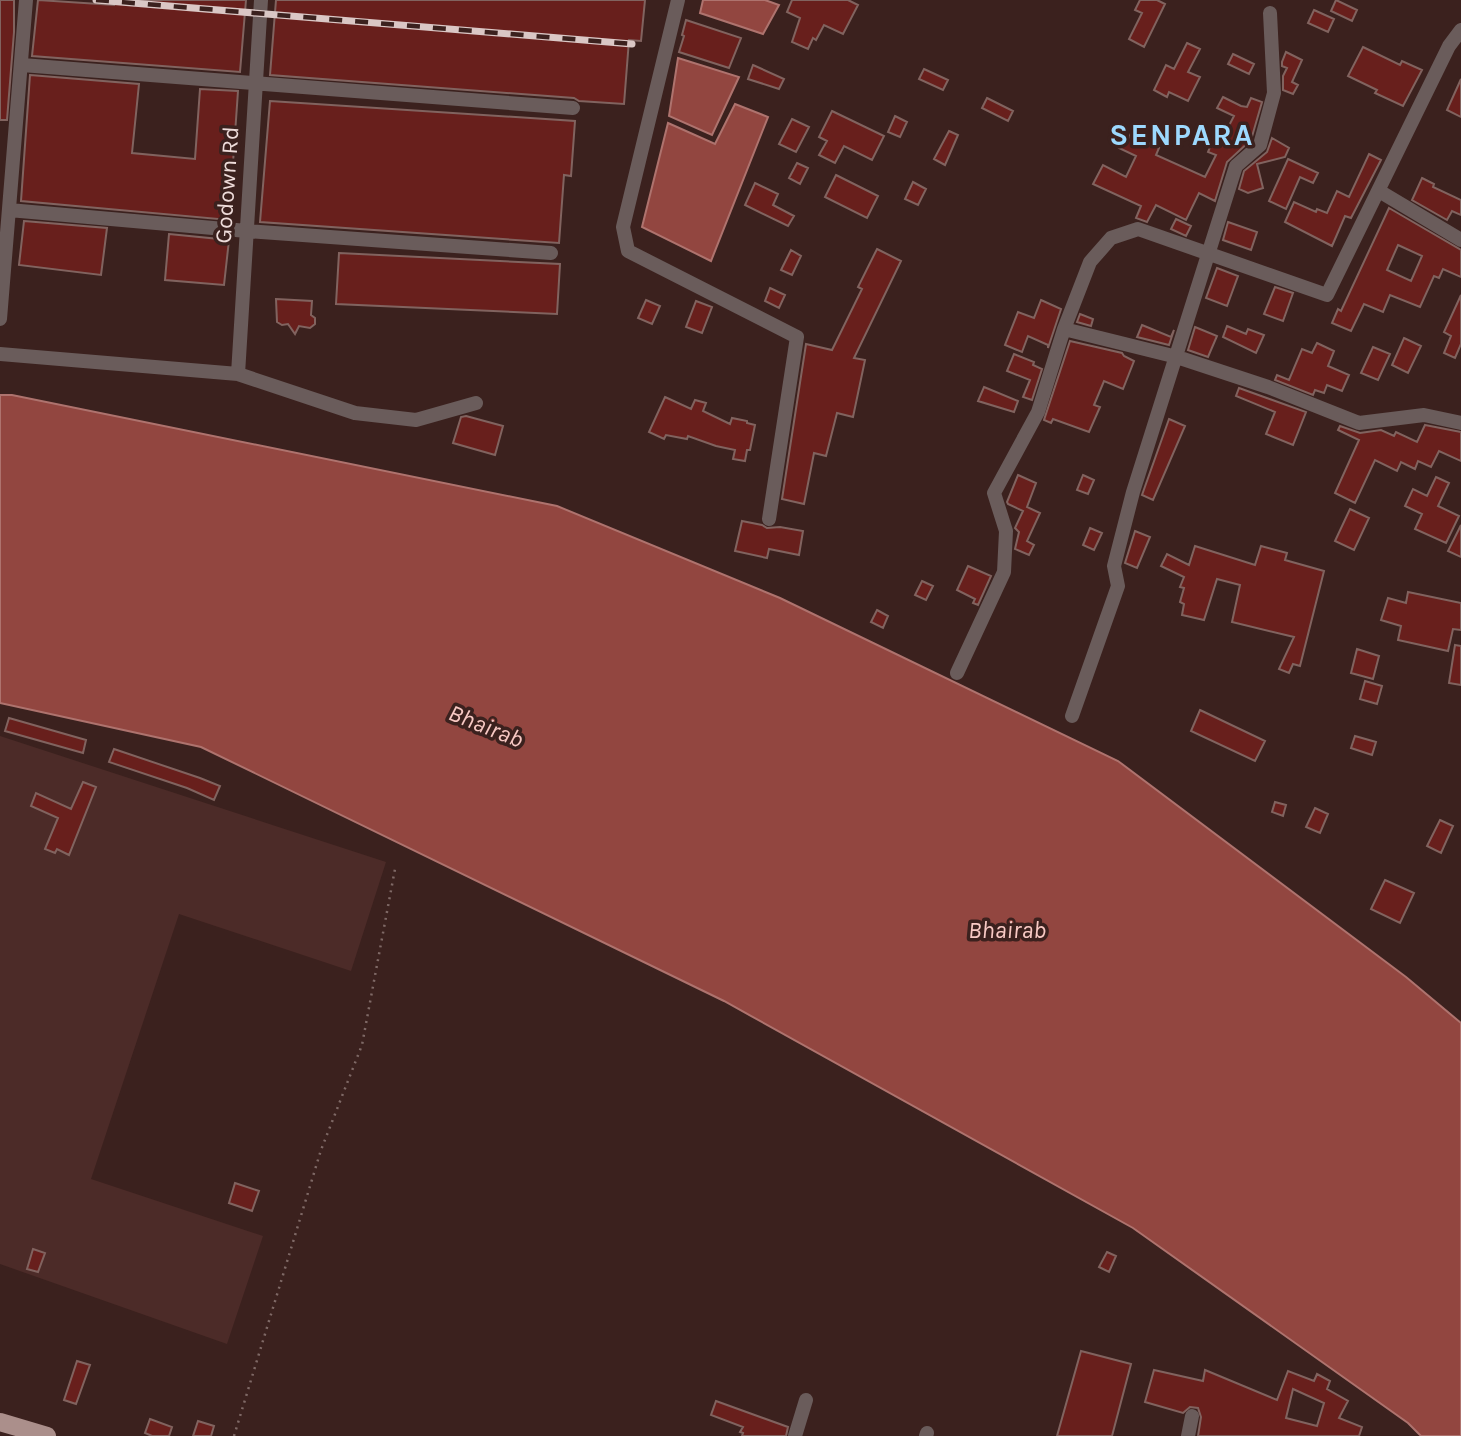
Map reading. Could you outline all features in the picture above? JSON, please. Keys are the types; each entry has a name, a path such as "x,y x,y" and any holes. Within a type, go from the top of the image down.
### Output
{"main road":[{"path":"0,1422 47,1436"}],"street":[{"path":"0,319 26,0"},
{"name":"Godown Rd","path":"238,374 261,0"},
{"path":"678,0 624,226 628,251 797,337 769,519"},
{"path":"1072,716 1118,586 1114,566 1133,492 1236,166 1260,145 1274,93 1270,13"},
{"path":"957,673 1004,572 1006,531 994,493 1038,412 1064,329 1090,262 1111,238 1138,229 1327,295 1449,46 1461,30"},
{"path":"22,65 573,108"},
{"path":"1379,191 1461,240"},
{"path":"9,211 551,253"},
{"path":"1064,329 1177,357 1268,387 1359,423 1424,415 1461,423"},
{"path":"0,354 238,374 355,413 416,420 476,403"},
{"path":"795,1436 806,1400"},
{"path":"1188,1436 1192,1416"}],"path":[{"path":"234,1436 321,1150 362,1045 395,869"}],"shaded area":[{"path":"0,736 386,862 351,971 179,914 91,1179 263,1236 227,1344 0,1264"}],"water":[{"path":"703,0 765,0 779,5 763,34 700,13"},
{"path":"678,58 739,77 712,135 669,116"},
{"path":"735,104 768,117 711,261 642,227 668,123 715,144"},
{"name":"Bhairab","path":"0,395 12,395 557,506 780,598 1118,761 1406,977 1461,1023 1461,1436 1421,1436 1408,1423 1133,1228 724,1001 201,747 0,703"}],"building":[{"path":"0,0 14,0 7,120 0,120"},
{"path":"38,0 114,5 115,0 246,0 240,72 32,56"},
{"path":"276,0 645,0 641,41 629,40 624,104 270,75"},
{"path":"792,0 848,0 858,5 843,34 824,25 808,49 792,42 800,18 787,12"},
{"path":"1140,0 1157,0 1165,4 1144,47 1129,39 1142,13 1135,10"},
{"path":"1336,0 1357,10 1352,21 1331,11"},
{"path":"1314,10 1334,19 1328,32 1308,23"},
{"path":"686,20 741,38 729,68 679,52"},
{"path":"1187,43 1200,49 1188,72 1200,77 1188,101 1169,92 1167,97 1154,90 1166,65 1174,69"},
{"path":"1363,47 1400,65 1402,61 1422,70 1403,106 1348,76"},
{"path":"1286,52 1302,60 1292,82 1298,85 1293,94 1283,90 1283,76 1287,68 1282,66 1282,62"},
{"path":"1233,54 1254,64 1249,74 1228,64"},
{"path":"753,65 784,79 779,89 748,79"},
{"path":"924,69 948,80 943,90 919,79"},
{"path":"30,75 139,84 132,153 195,159 200,89 238,91 229,220 21,201"},
{"path":"1461,79 1461,117 1447,110"},
{"path":"1223,97 1247,107 1251,98 1262,102 1251,140 1227,162 1215,201 1199,193 1186,220 1156,205 1147,222 1136,218 1141,206 1093,184 1103,165 1126,177 1136,156 1119,148 1124,137 1128,140 1135,124 1145,129 1140,139 1159,148 1156,155 1205,177 1216,155 1208,152 1213,140 1220,143 1234,116 1217,108"},
{"path":"987,98 1013,111 1008,121 982,108"},
{"path":"270,101 575,121 571,176 564,175 559,243 260,222"},
{"path":"832,111 884,136 872,160 844,146 835,163 819,155 827,141 819,137"},
{"path":"895,116 907,122 900,137 888,132"},
{"path":"792,119 809,127 796,152 779,144"},
{"path":"949,131 958,135 945,165 934,159"},
{"path":"1272,138 1289,148 1285,157 1257,164 1263,188 1248,193 1239,189 1244,171 1267,152"},
{"path":"1369,154 1381,160 1351,218 1345,216 1332,246 1285,222 1294,202 1316,212 1317,209 1327,213 1337,191 1349,197"},
{"path":"1288,159 1318,173 1313,183 1300,177 1286,209 1269,201"},
{"path":"797,163 808,168 800,184 789,178"},
{"path":"836,175 878,196 867,218 825,197"},
{"path":"1422,178 1434,184 1433,187 1461,200 1461,215 1452,211 1447,220 1412,200"},
{"path":"913,182 926,189 918,205 905,199"},
{"path":"755,183 778,194 773,205 794,216 788,226 745,205"},
{"path":"1389,208 1461,250 1461,277 1443,269 1439,278 1434,276 1420,307 1390,295 1383,312 1364,304 1351,331 1332,323 1338,309 1341,311","holes":["1398,245 1422,256 1411,281 1387,270"]},
{"path":"1176,219 1191,226 1186,236 1171,229"},
{"path":"24,221 107,228 101,275 19,265"},
{"path":"1228,222 1257,232 1251,250 1223,240"},
{"path":"169,234 229,240 224,285 165,280"},
{"path":"877,249 901,261 854,358 865,360 853,417 837,413 826,456 814,453 804,504 782,499 806,344 832,350 862,289 858,287"},
{"path":"791,250 801,256 792,275 781,270"},
{"path":"339,253 560,264 557,314 336,304"},
{"path":"1217,268 1238,276 1227,306 1206,298"},
{"path":"1275,287 1293,293 1283,321 1264,314"},
{"path":"770,288 785,295 779,308 765,301"},
{"path":"1461,295 1461,344 1455,358 1444,353 1451,336 1444,332"},
{"path":"276,299 312,301 311,315 315,318 315,324 310,328 299,326 295,334 288,324 277,322"},
{"path":"646,300 660,306 652,324 638,318"},
{"path":"1041,300 1061,309 1048,348 1048,345 1028,336 1022,352 1005,345 1018,312 1034,318"},
{"path":"696,301 712,307 702,333 686,327"},
{"path":"1080,314 1093,319 1091,326 1077,322"},
{"path":"1142,325 1171,337 1174,330 1169,345 1137,337"},
{"path":"1227,326 1246,334 1248,329 1264,335 1256,353 1223,337"},
{"path":"1195,327 1217,336 1208,357 1188,350"},
{"path":"1404,338 1421,346 1408,373 1392,365"},
{"path":"1070,341 1122,353 1134,361 1123,389 1104,381 1094,405 1100,407 1089,432 1053,419 1051,423 1044,420"},
{"path":"1317,343 1334,351 1328,366 1349,375 1342,391 1327,385 1324,393 1315,390 1313,395 1275,380 1277,375 1289,380 1302,349 1312,353"},
{"path":"1373,347 1390,354 1378,380 1361,373"},
{"path":"1014,354 1034,362 1033,365 1042,369 1032,400 1023,397 1030,380 1007,371"},
{"path":"984,387 1018,401 1014,412 978,401"},
{"path":"1239,388 1306,412 1293,445 1266,434 1275,412 1236,396"},
{"path":"665,397 691,409 695,400 706,403 703,411 730,424 732,418 755,425 745,461 733,459 735,450 688,436 687,439 666,435 664,439 649,432"},
{"path":"461,417 503,426 495,455 453,443"},
{"path":"1169,419 1185,426 1153,500 1142,495"},
{"path":"1425,425 1461,432 1461,461 1439,451 1431,467 1418,461 1415,469 1401,462 1397,471 1375,460 1355,503 1335,493 1359,440 1338,430 1340,426 1360,433 1381,430 1394,436 1396,432 1417,442"},
{"path":"1018,475 1036,483 1027,507 1040,513 1027,541 1034,545 1029,555 1015,549 1019,532 1015,528 1023,511 1007,502"},
{"path":"1083,475 1094,480 1088,494 1077,490"},
{"path":"1436,477 1449,483 1438,506 1459,516 1446,543 1415,529 1422,514 1405,506 1413,489 1427,496"},
{"path":"1350,509 1369,518 1354,550 1335,541"},
{"path":"742,521 767,528 803,531 799,555 769,549 767,558 735,551"},
{"path":"1461,525 1461,557 1448,551"},
{"path":"1090,528 1102,533 1094,550 1083,545"},
{"path":"1135,531 1150,537 1137,568 1125,563"},
{"path":"1195,546 1255,565 1261,546 1287,553 1285,560 1324,571 1300,666 1293,664 1289,673 1279,669 1294,637 1232,622 1240,585 1217,579 1204,620 1182,615 1184,604 1180,602 1184,588 1180,587 1184,577 1161,566 1167,554 1189,565"},
{"path":"968,566 991,576 978,605 973,603 975,599 957,590"},
{"path":"922,581 933,586 926,600 915,595"},
{"path":"1408,592 1461,603 1461,630 1453,629 1448,651 1398,640 1401,626 1381,620 1388,598 1406,603"},
{"path":"877,610 888,616 883,628 871,622"},
{"path":"1455,645 1461,646 1461,685 1449,683"},
{"path":"1357,649 1379,656 1373,679 1351,673"},
{"path":"1365,681 1382,686 1377,704 1360,699"},
{"path":"1200,710 1265,741 1255,761 1191,731"},
{"path":"9,718 86,740 83,753 5,731"},
{"path":"1355,736 1376,742 1372,755 1351,748"},
{"path":"114,749 220,786 214,800 109,762"},
{"path":"83,782 96,787 69,855 57,849 55,853 45,849 58,818 31,806 36,793 71,809"},
{"path":"1275,802 1286,805 1283,816 1272,812"},
{"path":"1315,808 1328,814 1320,833 1306,827"},
{"path":"1440,820 1453,826 1441,853 1427,846"},
{"path":"1385,880 1414,893 1400,923 1371,909"},
{"path":"235,1183 259,1191 252,1211 229,1203"},
{"path":"33,1249 45,1253 38,1272 27,1269"},
{"path":"1107,1252 1116,1256 1109,1272 1099,1267"},
{"path":"1081,1351 1131,1364 1112,1436 1057,1436"},
{"path":"77,1361 90,1365 76,1404 64,1400"},
{"path":"1154,1370 1203,1381 1205,1370 1277,1400 1288,1371 1314,1381 1317,1374 1330,1381 1327,1389 1348,1401 1339,1418 1362,1427 1359,1436 1198,1436 1201,1417 1198,1408 1190,1407 1183,1413 1145,1402","holes":["1293,1389 1324,1403 1317,1426 1286,1418"]},
{"path":"716,1401 788,1427 786,1436 742,1436 743,1433 740,1432 743,1427 711,1415"},
{"path":"150,1419 172,1427 169,1436 152,1436 145,1433"},
{"path":"198,1421 214,1426 211,1436 193,1436"}],"railway":[{"path":"96,0 632,44"}],"district":[{"name":"SENPARA","path":"1182,135"}]}
